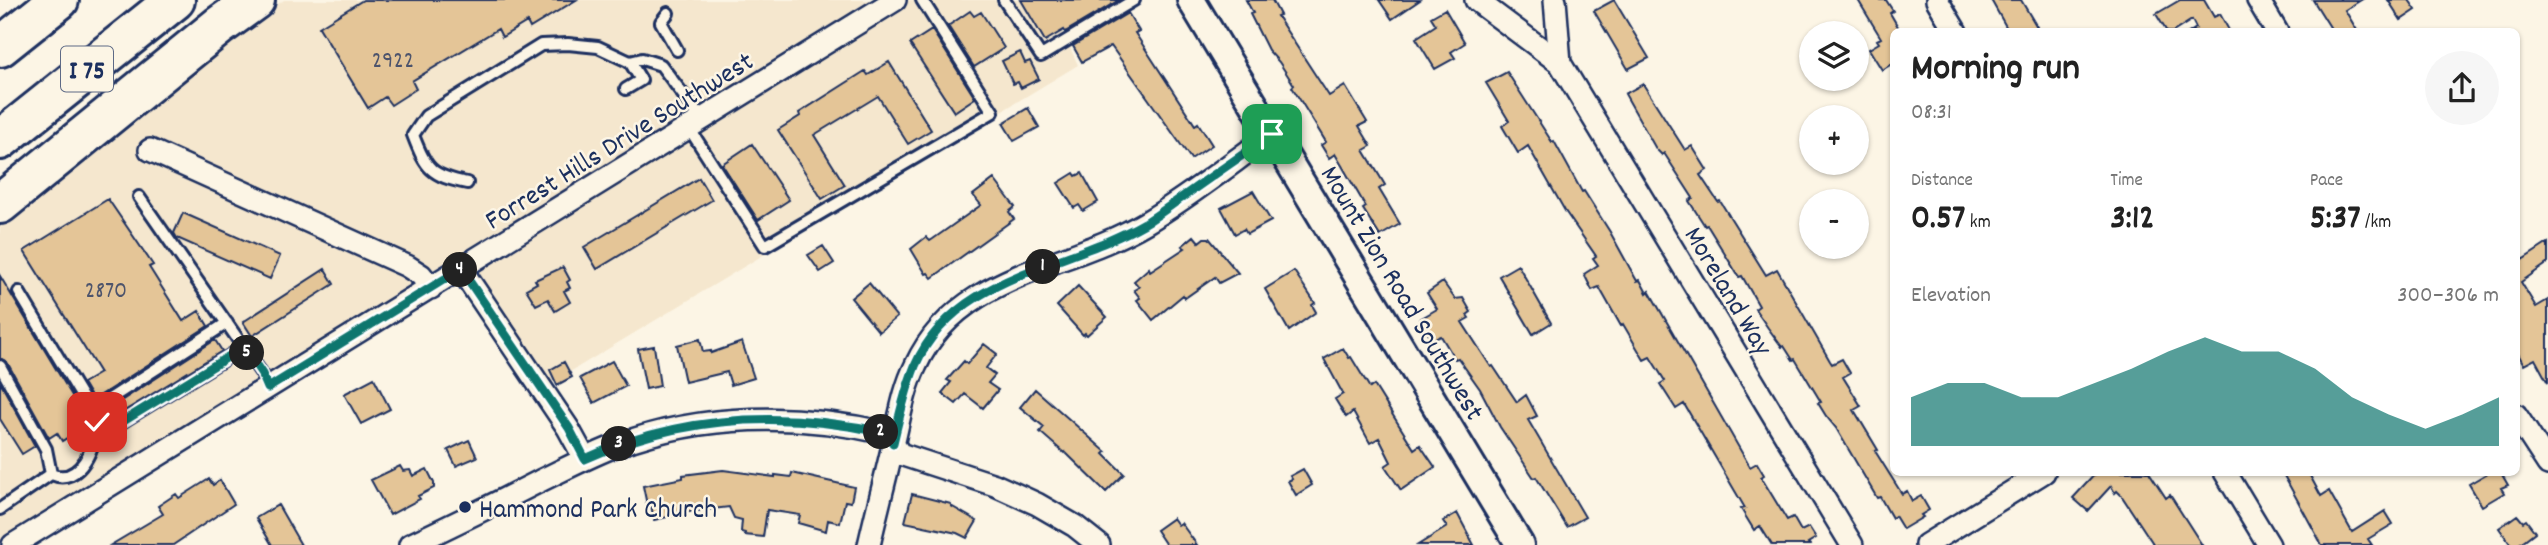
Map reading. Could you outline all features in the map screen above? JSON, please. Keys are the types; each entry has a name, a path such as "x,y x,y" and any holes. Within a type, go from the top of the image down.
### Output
{"highway":[{"name":"I 75","path":"0,47 59,0"},
{"name":"I 75","path":"0,140 175,0"},
{"path":"0,204 219,26 255,0"}],"street":[{"name":"Forrest Hills Drive Southwest","path":"13,545 895,0"},
{"name":"Mount Zion Road Southwest","path":"1191,0 1520,545"},
{"name":"Moreland Way","path":"1476,0 1560,63 1852,545"},
{"name":"Moreland Way","path":"1555,0 1560,63"},
{"path":"1937,0 1954,28"},
{"path":"2258,0 2275,28"},
{"path":"869,545 905,394 916,363 937,331 962,306 1000,282 1064,259 1144,223 1272,134"},
{"path":"150,150 407,266 421,275 431,288"},
{"path":"461,269 569,428 585,459"},
{"path":"410,545 617,445 662,432 747,419 801,419 848,424 886,433 900,454 995,485 1037,504 1075,526 1099,545"},
{"path":"2520,421 2548,464"},
{"path":"1926,545 2038,476"},
{"path":"2227,476 2269,545"}],"lane":[{"path":"630,62 642,59 661,65 673,80 765,246 993,112 922,0"},
{"path":"1004,0 1041,56 1135,0"},
{"path":"664,18 677,50"},
{"path":"467,183 442,178 422,160 413,135 426,116 541,45 598,47 630,62 641,80 625,89"},
{"path":"139,197 244,347 268,388"},
{"path":"19,292 97,422 96,438 90,455 76,471 60,478 51,474"},
{"path":"91,411 227,323"},
{"path":"96,438 244,347"},
{"path":"0,366 46,449 51,474"},
{"path":"0,509 51,474"}],"shaded area":[{"path":"284,0 1048,0 1078,65 540,390 466,273 20,545 0,545 0,227 161,88"}],"building":[{"path":"363,0 576,0 530,28 527,22 502,37 498,29 412,81 416,89 391,105 385,97 368,108 319,27"},
{"path":"1021,0 1119,0 1045,41"},
{"path":"1246,0 1272,0 1280,15 1277,16 1329,96 1345,86 1367,122 1359,126 1371,146 1364,150 1385,185 1379,189 1400,224 1380,236 1335,154 1329,158 1321,145 1326,142 1292,87 1294,85 1268,50"},
{"path":"1379,0 1420,0 1392,19"},
{"path":"1614,0 1649,58 1628,69 1594,11"},
{"path":"1858,0 1886,0 1893,11 1890,13 1899,28 1890,28 1890,65 1882,70 1869,49 1879,43 1877,40 1881,38"},
{"path":"1991,0 2021,0 2037,27 2007,28"},
{"path":"2180,0 2204,0 2214,17 2220,14 2228,28 2196,28 2192,20 2179,28 2165,28 2156,14"},
{"path":"2313,0 2361,0 2345,10 2356,28 2330,28"},
{"path":"2388,0 2409,0 2416,10 2401,20"},
{"path":"1445,9 1465,43 1451,52 1455,58 1435,69 1416,38 1436,25 1431,17"},
{"path":"970,11 974,16 981,12 1004,48 974,67 948,26"},
{"path":"1128,13 1139,31 1135,33 1195,125 1198,123 1212,145 1191,159 1111,46 1082,62 1073,46"},
{"path":"932,30 975,98 954,112 910,44"},
{"path":"1020,52 1025,63 1030,61 1039,79 1021,88 1018,82 1013,84 1002,61"},
{"path":"889,62 931,130 908,144 878,96 814,135 845,185 822,199 778,130 800,116 799,113 865,71 868,75"},
{"path":"1507,72 1552,142 1554,141 1637,281 1640,280 1647,293 1649,291 1750,467 1757,463 1764,475 1761,477 1787,520 1793,517 1801,531 1809,527 1816,538 1808,543 1810,545 1772,545 1760,526 1754,530 1741,509 1745,508 1684,404 1676,409 1660,384 1665,381 1650,357 1644,360 1599,287 1592,290 1584,274 1598,265 1593,258 1596,256 1565,211 1528,146 1518,153 1502,126 1509,121 1486,83"},
{"path":"1643,84 1685,150 1692,146 1707,170 1700,175 1718,202 1720,201 1766,275 1777,269 1832,364 1842,359 1850,373 1843,377 1861,406 1854,410 1878,450 1875,451 1902,494 1907,491 1912,501 1921,496 1929,510 1921,515 1923,517 1903,529 1895,516 1892,518 1880,497 1877,498 1836,428 1818,403 1821,402 1795,359 1782,347 1755,309 1759,306 1742,276 1739,277 1707,225 1705,226 1689,201 1693,198 1664,153 1662,155 1656,149 1625,94"},
{"path":"1028,108 1039,127 1014,141 1003,123"},
{"path":"752,144 789,200 758,220 722,164"},
{"path":"1074,173 1076,176 1082,173 1098,202 1083,211 1079,205 1074,208 1058,183"},
{"path":"699,178 712,200 597,269 584,247"},
{"path":"994,179 1015,207 1009,212 1014,219 932,278 926,274 911,249 926,237 930,241 981,205 973,195"},
{"path":"1253,191 1271,221 1247,234 1244,229 1235,234 1221,208"},
{"path":"108,199 153,265 149,267 183,321 199,311 208,326 93,400 83,383 100,373 24,251"},
{"path":"183,213 280,256 270,279 177,238 174,233"},
{"path":"1194,236 1199,242 1209,238 1238,273 1219,283 1215,277 1185,298 1183,295 1153,320 1137,300 1140,298 1134,290 1139,287 1134,281 1149,268 1150,271 1185,248 1182,246"},
{"path":"2548,243 2548,263 2521,282 2536,307 2548,300 2548,383 2535,359 2524,365 2520,358 2520,261"},
{"path":"823,246 834,263 820,272 808,255"},
{"path":"1518,265 1551,323 1533,334 1499,276"},
{"path":"563,267 570,280 567,282 570,288 564,291 570,302 555,311 548,299 536,305 526,289 537,283 535,280"},
{"path":"325,269 334,284 252,336 243,322"},
{"path":"1294,271 1315,303 1312,305 1316,312 1289,331 1265,289"},
{"path":"0,276 89,424 62,441 57,433 49,438 7,362 0,358"},
{"path":"1443,282 1455,299 1463,298 1471,312 1467,315 1469,318 1462,322 1491,367 1493,366 1517,402 1526,395 1537,416 1528,420 1585,517 1567,527 1500,427 1480,389 1458,358 1455,359 1441,336 1432,340 1420,319 1437,309 1427,293"},
{"path":"869,283 897,317 879,332 851,298"},
{"path":"1078,286 1107,317 1087,335 1083,335 1057,306"},
{"path":"700,339 703,352 711,353 742,342 754,378 731,385 727,372 685,382 677,345"},
{"path":"215,340 222,351 113,418 109,412 102,416 101,414"},
{"path":"984,344 997,354 986,368 995,375 988,383 998,390 983,408 965,394 956,404 942,393 951,382 947,380 964,361 967,364"},
{"path":"654,346 660,386 646,389 638,349"},
{"path":"1343,348 1370,388 1374,385 1414,449 1420,445 1435,467 1401,490 1385,466 1391,462 1379,438 1370,443 1353,412 1346,417 1335,399 1343,394 1324,359"},
{"path":"612,361 626,386 594,403 580,378"},
{"path":"564,362 572,377 557,385 550,370"},
{"path":"374,378 390,409 361,424 344,394"},
{"path":"0,382 35,446 22,454 0,419"},
{"path":"1035,389 1106,452 1104,454 1124,474 1106,492 1040,432 1044,427 1020,407"},
{"path":"469,440 477,457 456,466 448,450"},
{"path":"400,466 403,471 410,470 413,476 427,469 434,488 390,515 371,480"},
{"path":"1303,469 1312,485 1296,495 1288,481 1292,479 1290,476"},
{"path":"723,470 775,477 791,477 792,473 854,487 851,502 845,501 840,523 828,520 826,531 798,523 800,515 767,510 763,537 745,535 741,532 742,520 734,518 729,507 672,514 654,520 643,486 683,478 683,475"},
{"path":"2093,476 2152,476 2166,498 2170,495 2202,545 2154,545 2121,495 2117,491 2115,493 2111,486 2088,511 2073,498"},
{"path":"2284,476 2310,476 2321,496 2329,491 2352,532 2385,511 2393,524 2368,539 2372,545 2322,545"},
{"path":"2483,476 2503,476 2508,485 2501,488 2504,493 2482,506 2469,484"},
{"path":"209,479 213,485 220,480 234,504 173,545 111,545 163,514 158,506 176,494 179,498"},
{"path":"912,494 951,504 977,521 967,538 957,533 905,522"},
{"path":"278,505 301,545 272,545 256,518"},
{"path":"1457,513 1474,545 1418,545 1447,527 1443,521"},
{"path":"2517,515 2523,522 2526,520 2535,532 2518,545 2511,545 2499,528"},
{"path":"1173,518 1178,525 1181,523 1197,545 1166,545 1156,530"}],"place":[{"name":"Hammond Park Church","path":"465,507"}],"route":[{"path":"97,422 96,438 244,347 268,388 461,269 569,428 585,459 617,445 662,432 747,419 801,419 848,424 886,433 893,443 916,363 937,331 962,306 1000,282 1064,259 1144,223 1272,134"}]}
